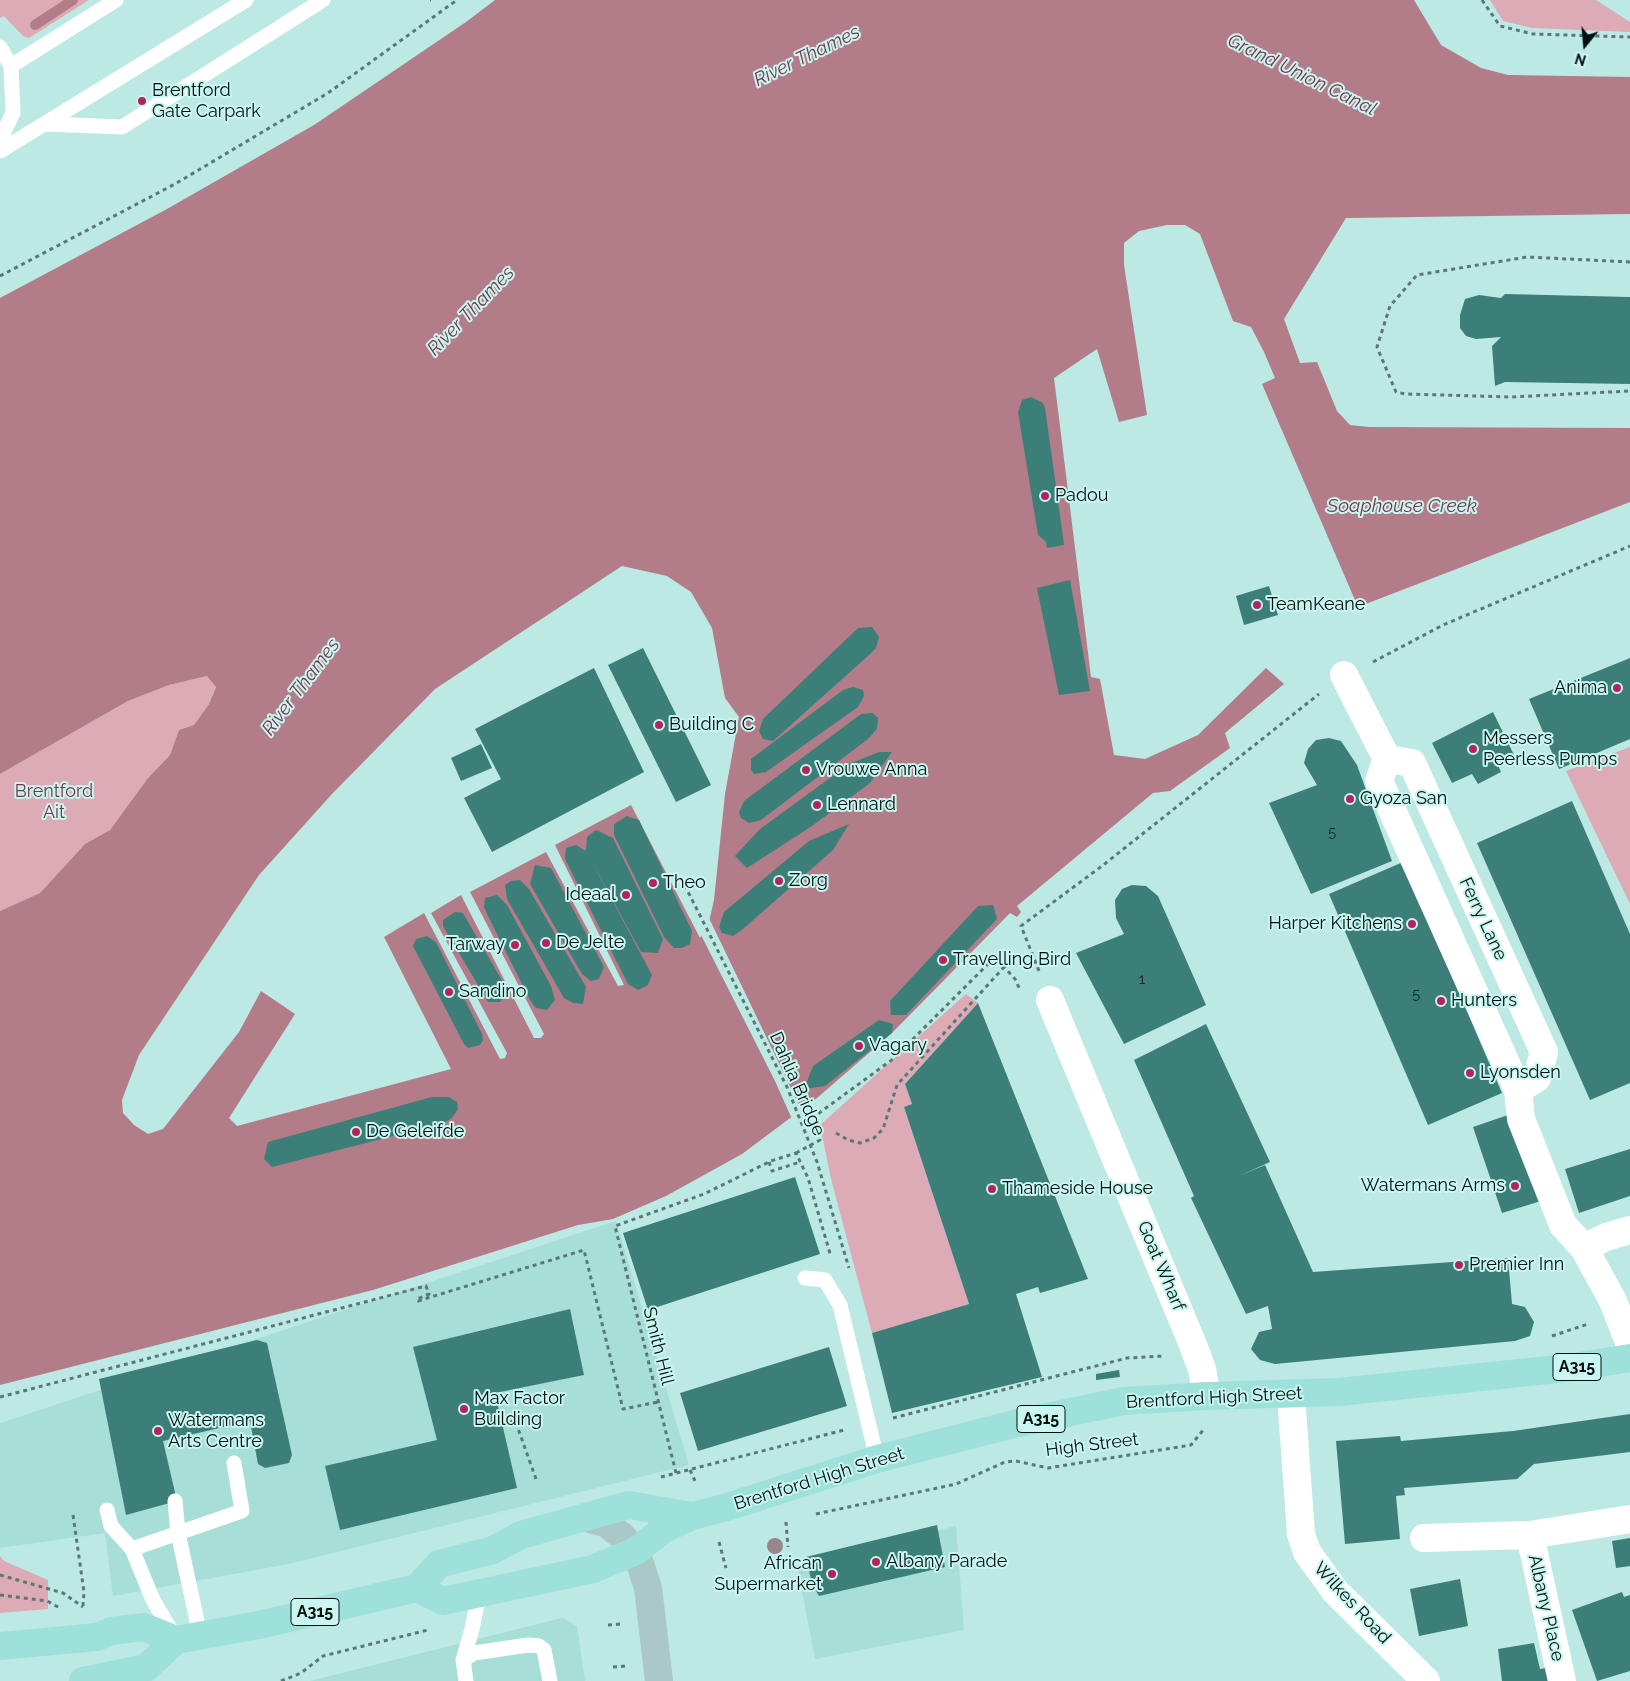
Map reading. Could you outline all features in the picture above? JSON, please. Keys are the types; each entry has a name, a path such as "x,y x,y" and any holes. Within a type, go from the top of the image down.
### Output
{"main road":[{"name":"Brentford High Street","path":"692,1516 629,1505 521,1535 493,1550 439,1564 417,1588 443,1600 470,1596 593,1569 636,1551 664,1528 692,1516 724,1508 877,1459 1018,1423 1124,1401 1207,1396 1291,1395 1339,1392 1567,1368 1630,1358"},
{"path":"586,1518 604,1523 622,1536 636,1551 648,1588 659,1681"},
{"name":"A315","path":"188,1638 259,1625 417,1588"},
{"path":"0,1646 97,1637 111,1632 144,1627 188,1638"},
{"path":"84,1681 146,1668 188,1638"}],"street":[{"path":"1344,675 1387,759 1379,781 1519,1097 1522,1119 1563,1225 1584,1248 1613,1301 1630,1345"},
{"name":"Ferry Lane","path":"1387,759 1412,763 1544,1052 1537,1078 1519,1097"},
{"name":"Goat Wharf","path":"1050,1000 1193,1344 1202,1369 1207,1396"},
{"path":"1584,1248 1606,1237 1630,1230"},
{"name":"Wilkes Road","path":"1291,1395 1302,1534 1307,1552 1336,1591 1426,1681"},
{"name":"Albany Place","path":"1424,1538 1530,1535 1630,1519"},
{"name":"Albany Place","path":"1530,1535 1562,1681"}],"lane":[{"path":"11,66 116,0"},
{"path":"0,151 246,0"},
{"path":"46,124 122,127 323,0"},
{"path":"0,47 11,66 13,113 0,140"},
{"path":"805,1278 825,1280 840,1305 877,1459"},
{"path":"132,1549 242,1510 234,1463"},
{"path":"175,1501 188,1638"},
{"path":"107,1510 111,1526 132,1549 153,1600 188,1638"},
{"path":"466,1681 464,1660 472,1629 470,1596"},
{"path":"464,1660 474,1653 528,1645 539,1646 544,1650 550,1681"}],"path":[{"path":"0,276 175,184 328,93 457,0"},
{"path":"1482,0 1500,26 1533,34 1630,38"},
{"path":"1630,262 1527,257 1418,275 1390,306 1377,347 1396,392 1406,394 1511,397 1630,392"},
{"path":"1050,1000 1021,926 1102,866"},
{"name":"Dahlia Bridge","path":"681,878 787,1087 817,1162 853,1278 840,1305"},
{"path":"800,1162 772,1171 769,1162 796,1153 820,1140 815,1116 893,1058 995,957 1015,979 1023,997"},
{"path":"836,1133 848,1140 860,1143 874,1138 883,1129 897,1085 1004,967"},
{"path":"796,1153 832,1260"},
{"name":"Smith Hill","path":"692,1474 690,1470 676,1473 615,1226 704,1194 769,1162"},
{"path":"0,1397 426,1286 430,1294 417,1299 418,1301 584,1250 623,1409 658,1402"},
{"path":"503,1426 514,1420 536,1479"},
{"name":"High Street","path":"811,1515 956,1484 1005,1462 1016,1461 1048,1468 1190,1445 1203,1430 1212,1425"},
{"path":"0,1575 62,1593 83,1607 84,1592 73,1515"},
{"path":"778,1526 792,1519"},
{"path":"787,1525 788,1547"},
{"path":"720,1544 726,1568"},
{"path":"0,1595 47,1601 65,1610"},
{"path":"281,1681 301,1673 323,1656 445,1626 470,1596"},
{"path":"613,1667 628,1666"}],"shaded area":[{"path":"616,1221 689,1465 289,1564 113,1596 105,1533 0,1548 0,1423"},
{"path":"956,1526 964,1630 815,1659 797,1565"},
{"path":"562,1618 577,1626 585,1681 310,1681"}],"green space":[{"path":"0,0 89,0 29,38 23,36 4,16 0,18"},
{"path":"1490,0 1596,0 1630,22 1630,32 1532,28 1503,21"},
{"name":"Brentford Ait","path":"207,676 216,686 209,704 194,725 179,730 170,755 148,778 110,830 85,844 40,893 0,911 0,774 128,701 169,685"},
{"path":"1630,747 1630,904 1566,771"},
{"path":"966,994 978,1003 905,1084 912,1104 904,1107 969,1304 872,1333 831,1179 820,1125"},
{"path":"0,1556 4,1561 48,1580 48,1609 0,1613"}],"water":[{"path":"495,0 1414,0 1441,45 1481,68 1508,75 1630,77 1630,214 1346,218 1284,319 1300,363 1317,362 1337,411 1350,425 1369,427 1630,428 1630,502 1358,607 1262,384 1275,378 1264,352 1251,327 1233,321 1200,234 1185,225 1167,225 1139,231 1124,243 1124,265 1147,415 1119,422 1097,349 1054,378 1091,677 1100,679 1114,755 1145,759 1198,735 1266,668 1284,684 1225,733 1230,748 1170,791 1153,793 1017,906 1021,912 1017,917 1010,913 892,1033 817,1098 742,1154 666,1196 613,1219 578,1225 373,1290 0,1385 0,911 40,893 85,844 110,830 148,778 170,755 179,730 194,725 209,704 216,687 207,676 169,685 128,701 0,774 0,298 167,209 314,125 466,22","holes":["622,566 667,576 691,592 712,628 725,698 739,717 725,794 714,900 709,922 700,938 631,805 555,845 624,985 618,986 546,852 470,892 544,1034 541,1038 534,1038 461,895 431,913 507,1053 505,1058 500,1059 424,913 384,937 451,1069 237,1126 229,1118 295,1014 261,991 239,1032 163,1129 148,1134 134,1125 123,1113 122,1100 139,1055 259,875 332,794 435,689"]}],"pier":[{"path":"708,916 802,1111 792,1119 775,1081 700,933"}],"building":[{"path":"1505,294 1630,297 1630,384 1505,382 1495,386 1492,346 1501,337 1476,339 1466,336 1460,328 1460,315 1465,299 1479,295 1501,298"},
{"name":"Padou","path":"1031,397 1043,403 1045,408 1064,545 1047,548 1046,542 1038,535 1018,412 1022,400"},
{"path":"1070,580 1090,691 1059,695 1037,588"},
{"name":"TeamKeane","path":"1269,586 1278,615 1244,625 1236,596"},
{"path":"872,627 879,637 876,648 773,741 763,739 759,731 763,719 858,628"},
{"name":"Building C","path":"643,648 711,785 676,802 608,665"},
{"path":"1630,658 1630,739 1559,769 1529,699"},
{"path":"594,668 644,772 492,852 464,798 501,779 475,729"},
{"path":"853,687 863,690 864,696 858,707 766,772 754,774 751,770 751,759 843,690"},
{"name":"Messers Peerless Pumps","path":"1493,712 1514,755 1497,763 1501,772 1478,784 1472,774 1452,783 1432,743"},
{"name":"Vrouwe Anna","path":"873,713 878,718 877,729 868,739 761,820 749,823 741,818 739,812 744,801 861,714"},
{"path":"1329,738 1341,741 1357,765 1392,861 1311,894 1269,803 1317,785 1304,763 1308,749 1316,740"},
{"path":"481,744 492,768 461,781 451,758"},
{"name":"Lennard","path":"879,752 892,752 870,783 812,826 747,868 735,856 760,829 849,764"},
{"path":"1572,801 1630,934 1630,1083 1590,1100 1477,843"},
{"name":"Theo","path":"627,816 639,820 692,931 690,944 682,948 674,948 664,937 614,835 614,824"},
{"name":"Zorg","path":"849,824 833,850 743,929 733,936 722,933 719,927 724,912 809,841"},
{"name":"Ideaal","path":"596,830 613,838 663,939 658,953 641,952 586,851 587,837"},
{"path":"576,845 586,851 652,975 648,985 638,990 628,984 565,859 566,848"},
{"path":"1403,862 1502,1093 1428,1125 1329,894"},
{"path":"535,865 551,868 604,967 599,979 591,981 582,974 530,884"},
{"name":"De Jelte","path":"520,880 529,889 586,987 583,1004 573,1003 564,998 507,899 505,885 511,881"},
{"path":"1132,885 1146,886 1158,896 1206,1005 1124,1044 1076,953 1124,934 1116,918 1115,900 1122,889"},
{"name":"Tarway","path":"497,895 507,905 551,986 555,1000 547,1010 536,1008 530,1000 484,907 485,898"},
{"name":"Travelling Bird","path":"993,905 997,919 906,1015 891,1015 890,1001 978,906"},
{"path":"455,912 463,913 507,989 508,993 500,1002 488,1002 443,926 443,920"},
{"name":"Sandino","path":"427,936 436,942 482,1034 483,1040 480,1045 468,1048 464,1044 413,946 416,939"},
{"name":"Thameside House","path":"978,1003 1088,1279 1040,1293 1038,1287 1016,1294 1042,1377 892,1413 872,1333 969,1304 904,1107 912,1104 905,1084"},
{"name":"Vagary","path":"879,1020 893,1024 892,1033 825,1086 804,1089 813,1066"},
{"name":"Premier Inn","path":"1206,1024 1270,1162 1239,1176 1265,1165 1313,1272 1508,1258 1512,1304 1525,1307 1534,1322 1530,1336 1515,1341 1275,1364 1260,1360 1251,1349 1259,1332 1272,1329 1268,1306 1246,1314 1191,1198 1194,1196 1134,1060"},
{"name":"De Geleifde","path":"432,1097 449,1097 457,1102 458,1109 452,1118 444,1123 272,1167 264,1159 268,1142"},
{"path":"1511,1114 1541,1201 1502,1213 1473,1127"},
{"path":"1630,1149 1630,1196 1579,1213 1565,1169"},
{"path":"795,1177 820,1254 648,1310 623,1233"},
{"name":"Max Factor Building","path":"570,1309 584,1375 495,1393 517,1488 340,1530 325,1466 437,1440 413,1347"},
{"name":"Watermans Arts Centre","path":"257,1340 267,1343 292,1455 289,1463 265,1468 258,1464 250,1421 163,1441 177,1501 126,1515 99,1379"},
{"path":"829,1347 847,1406 698,1451 680,1393"},
{"path":"1119,1370 1120,1377 1096,1380 1096,1374"},
{"path":"1630,1414 1630,1452 1534,1464 1517,1479 1404,1488 1405,1495 1396,1496 1400,1539 1345,1544 1336,1441 1400,1436 1401,1441 1513,1431"},
{"name":"Albany Parade","path":"937,1525 945,1567 819,1596 812,1584 806,1557"},
{"path":"1630,1538 1630,1566 1616,1568 1612,1541"},
{"path":"1460,1579 1468,1626 1419,1636 1410,1589"},
{"path":"1622,1592 1624,1597 1630,1595 1630,1671 1597,1681 1572,1610"},
{"path":"1534,1643 1540,1669 1546,1668 1550,1681 1502,1681 1498,1649"}],"waterway":[{"path":"35,25 73,0"}],"place":[{"name":"Brentford Gate Carpark","path":"142,101"},
{"name":"Padou","path":"1045,496"},
{"name":"TeamKeane","path":"1257,605"},
{"name":"Anima","path":"1617,688"},
{"name":"Building C","path":"659,725"},
{"name":"Messers Peerless Pumps","path":"1473,749"},
{"name":"Vrouwe Anna","path":"806,770"},
{"name":"Gyoza San","path":"1350,799"},
{"name":"Lennard","path":"817,805"},
{"name":"Zorg","path":"779,881"},
{"name":"Theo","path":"653,883"},
{"name":"Ideaal","path":"626,895"},
{"name":"Harper Kitchens","path":"1412,924"},
{"name":"De Jelte","path":"546,943"},
{"name":"Tarway","path":"515,945"},
{"name":"Travelling Bird","path":"943,960"},
{"name":"Sandino","path":"449,992"},
{"name":"Hunters","path":"1441,1001"},
{"name":"Vagary","path":"859,1046"},
{"name":"Lyonsden","path":"1470,1073"},
{"name":"De Geleifde","path":"356,1132"},
{"name":"Watermans Arms","path":"1515,1186"},
{"name":"Thameside House","path":"992,1189"},
{"name":"Premier Inn","path":"1459,1265"},
{"name":"Max Factor Building","path":"464,1409"},
{"name":"Watermans Arts Centre","path":"158,1431"},
{"name":"Albany Parade","path":"876,1562"},
{"name":"African Supermarket","path":"832,1574"}],"water label":[{"name":"River Thames","path":"807,56"},
{"name":"Grand Union Canal","path":"1302,75"},
{"name":"River Thames","path":"471,311"},
{"name":"Soaphouse Creek","path":"1402,506"},
{"name":"River Thames","path":"301,687"}]}
